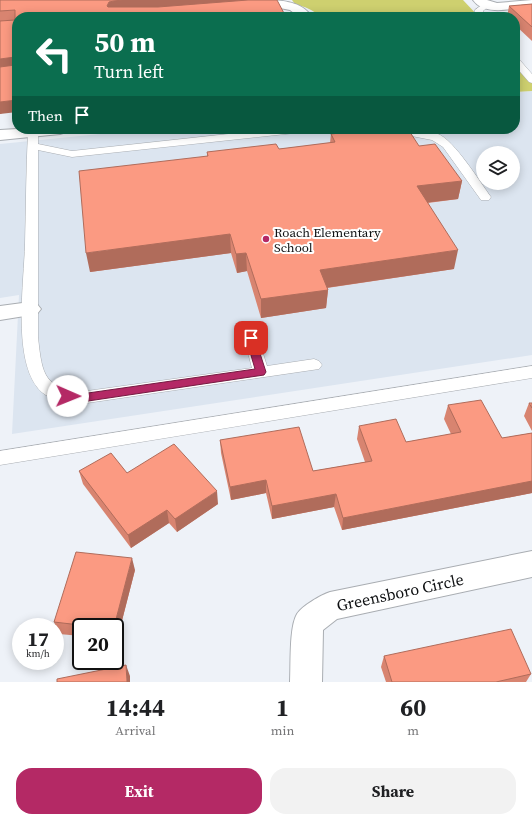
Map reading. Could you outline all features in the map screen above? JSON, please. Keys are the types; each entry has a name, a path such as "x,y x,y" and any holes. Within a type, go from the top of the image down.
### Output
{"street":[{"path":"483,3 494,6 532,2"},
{"path":"235,7 288,3 298,8 302,12"},
{"path":"0,135 33,139 46,134"},
{"path":"0,313 30,310"},
{"name":"Greensboro Circle","path":"306,682 308,623 330,606 530,568"}],"lane":[{"path":"478,12 483,3"},
{"path":"520,66 532,80"},
{"path":"258,134 72,154 33,139 30,310 33,360 39,379 52,391 68,396 88,397 314,364"},
{"path":"418,134 435,137 447,144 485,197"},
{"path":"469,175 476,174"},
{"path":"251,338 261,372"},
{"path":"0,458 532,372"}],"shaded area":[{"path":"292,0 463,0 474,12 314,12 295,4"},
{"path":"520,68 532,83 532,91 520,92"},
{"name":"Roach Elementary School","path":"532,91 532,355 12,434 19,295 0,298 0,144 100,134 520,134 520,92"}],"building":[{"path":"0,0 122,0 109,2 107,6 158,7 248,0 277,0 283,12 15,12 15,10 0,11"},
{"path":"532,4 532,27 520,16 520,12 516,12 509,6"},
{"path":"12,20 12,57 0,59 0,21"},
{"path":"12,65 12,101 0,102 0,67"},
{"path":"331,134 411,134 419,146 435,144 462,181 417,186 458,250 320,270 328,290 261,299 246,253 236,254 230,234 86,253 79,171 208,156 207,152 276,144 279,149 335,142"},
{"path":"481,400 502,438 532,433 532,481 343,518 336,494 272,506 266,480 230,487 220,440 299,427 313,471 372,461 359,426 396,419 406,442 461,432 448,405"},
{"path":"174,444 217,491 175,519 167,510 128,535 79,471 111,453 127,473"},
{"path":"76,552 132,558 116,618 72,618 72,624 64,623 64,618 55,618"},
{"path":"511,629 531,674 496,682 392,682 384,656"},
{"path":"124,665 126,665 127,682 57,682 57,679 101,670 124,670"}],"place":[{"name":"Roach Elementary School","path":"266,239"}],"route":[{"path":"68,396 88,397 261,372 251,338"}]}
